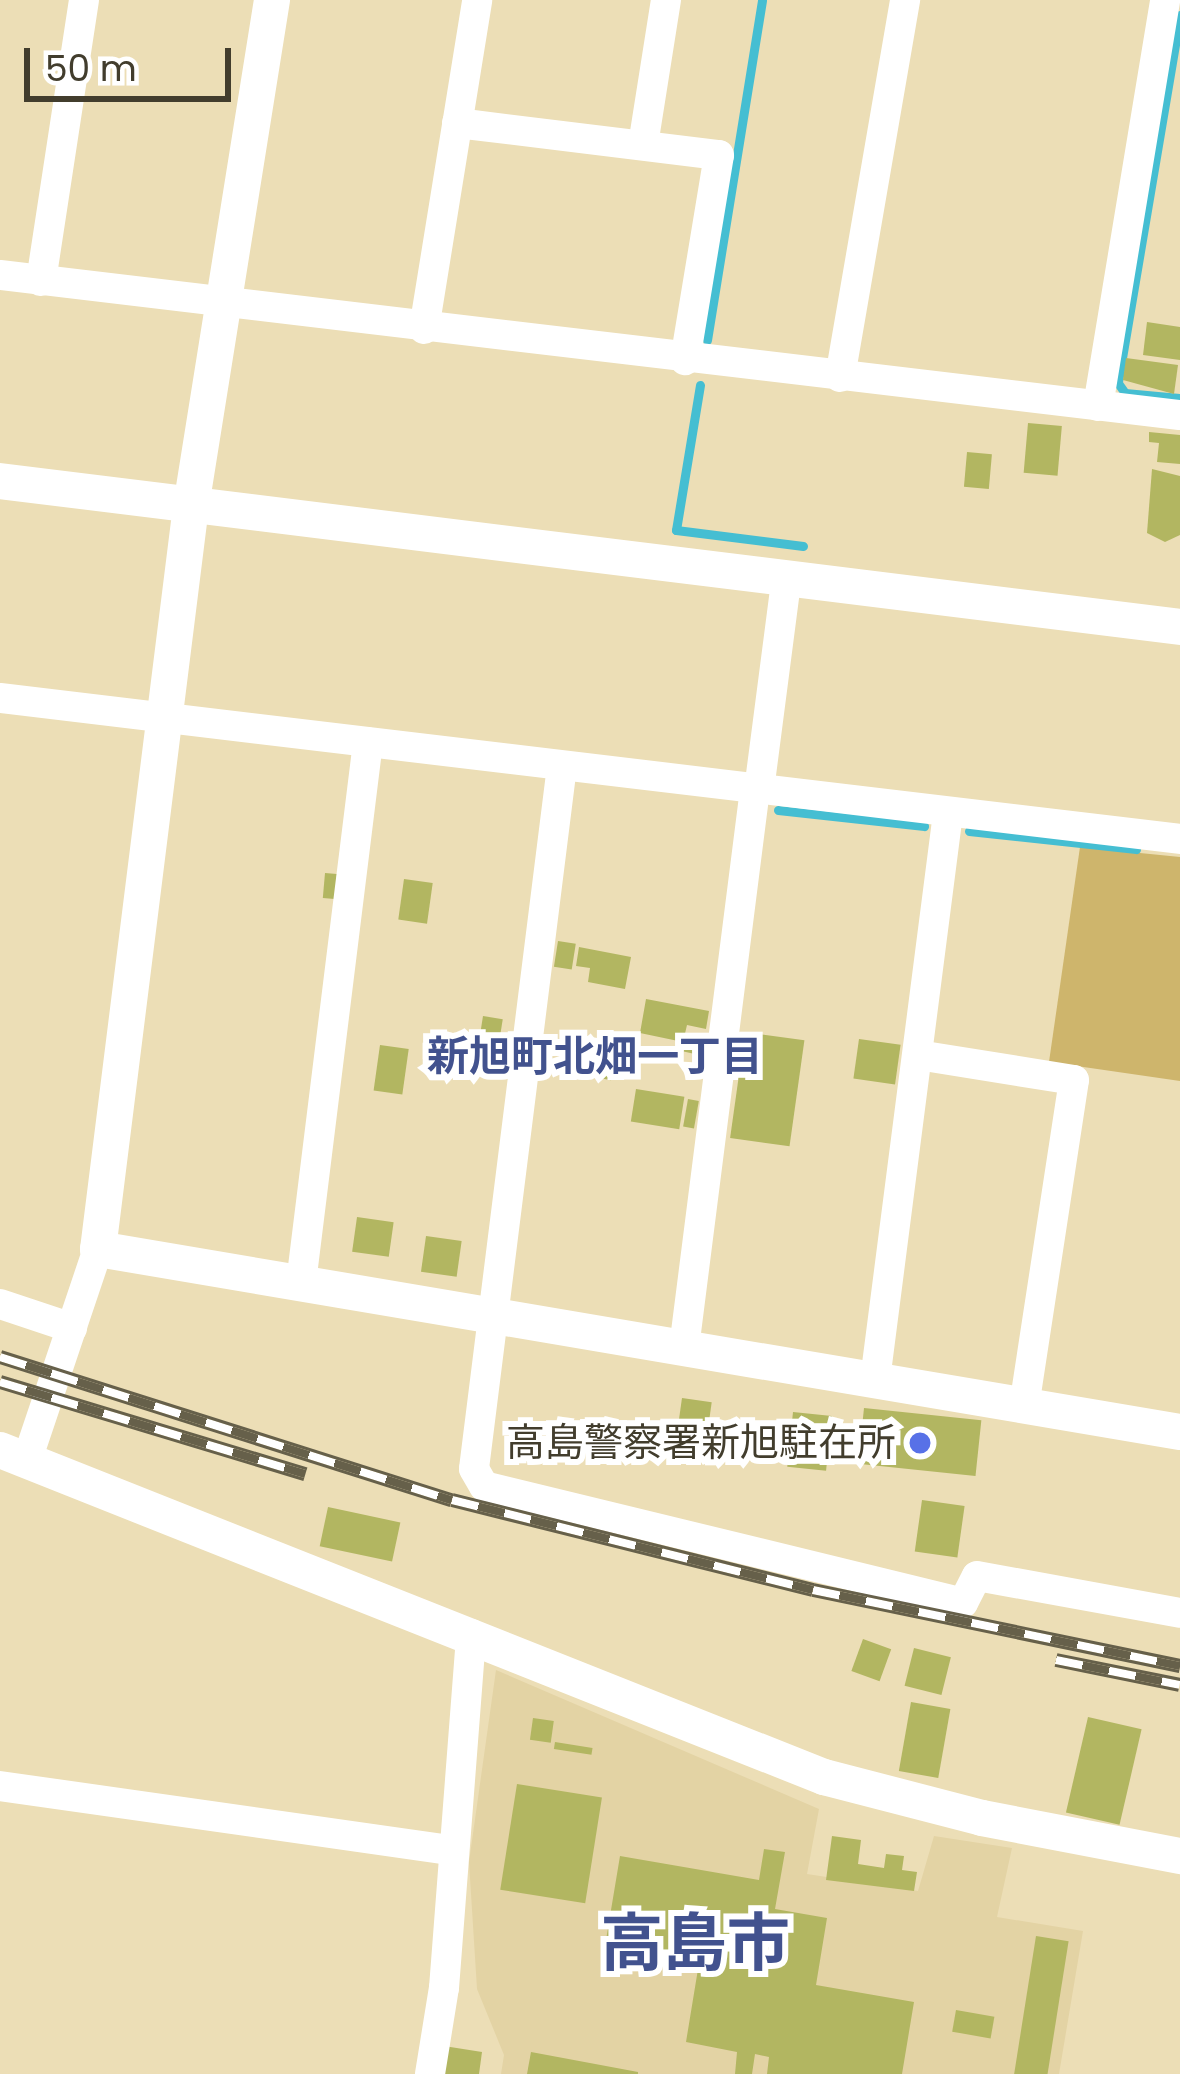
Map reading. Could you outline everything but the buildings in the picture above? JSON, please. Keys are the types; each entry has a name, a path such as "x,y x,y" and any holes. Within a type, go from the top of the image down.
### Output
{"street":[{"path":"40,281 83,0"},
{"path":"272,0 191,506 98,1249 73,1328 13,1455 824,1777 982,1818 1180,1856"},
{"path":"424,329 477,0"},
{"path":"643,146 666,0"},
{"path":"840,377 904,0"},
{"path":"1097,406 1165,0"},
{"path":"458,123 719,155 685,360"},
{"path":"0,275 685,360 1180,415"},
{"path":"0,482 1180,627"},
{"path":"684,1348 786,582"},
{"path":"0,698 1180,839"},
{"path":"301,1283 368,742"},
{"path":"562,766 474,1468 484,1486 963,1604 977,1576 1180,1613"},
{"path":"875,1380 948,813"},
{"path":"918,1055 1074,1080 1024,1405"},
{"path":"98,1249 1180,1432"},
{"path":"0,1304 73,1328"},
{"path":"430,2074 444,1988 450,1850 471,1634"},
{"path":"0,1786 450,1850"}],"shaded area":[{"path":"1080,847 1180,857 1180,1081 1049,1062"},
{"path":"496,1670 819,1809 807,1874 918,1891 934,1836 1012,1848 997,1917 1083,1931 1059,2074 501,2074 504,2055 477,1989 469,1862"}],"waterway":[{"path":"707,340 762,0"},
{"path":"1180,15 1118,383 1125,393 1180,398"},
{"path":"700,385 676,530 803,546"},
{"path":"778,810 924,826"},
{"path":"969,831 1136,849"}],"railway":[{"path":"0,1357 452,1500 813,1590 1180,1666"},
{"path":"0,1382 305,1474"},
{"path":"1056,1660 1180,1685"}],"place":[{"name":"高島警察署新旭駐在所","path":"920,1443"}],"district":[{"name":"新旭町北畑一丁目","path":"595,1057"},
{"name":"高島市","path":"695,1943"}]}
